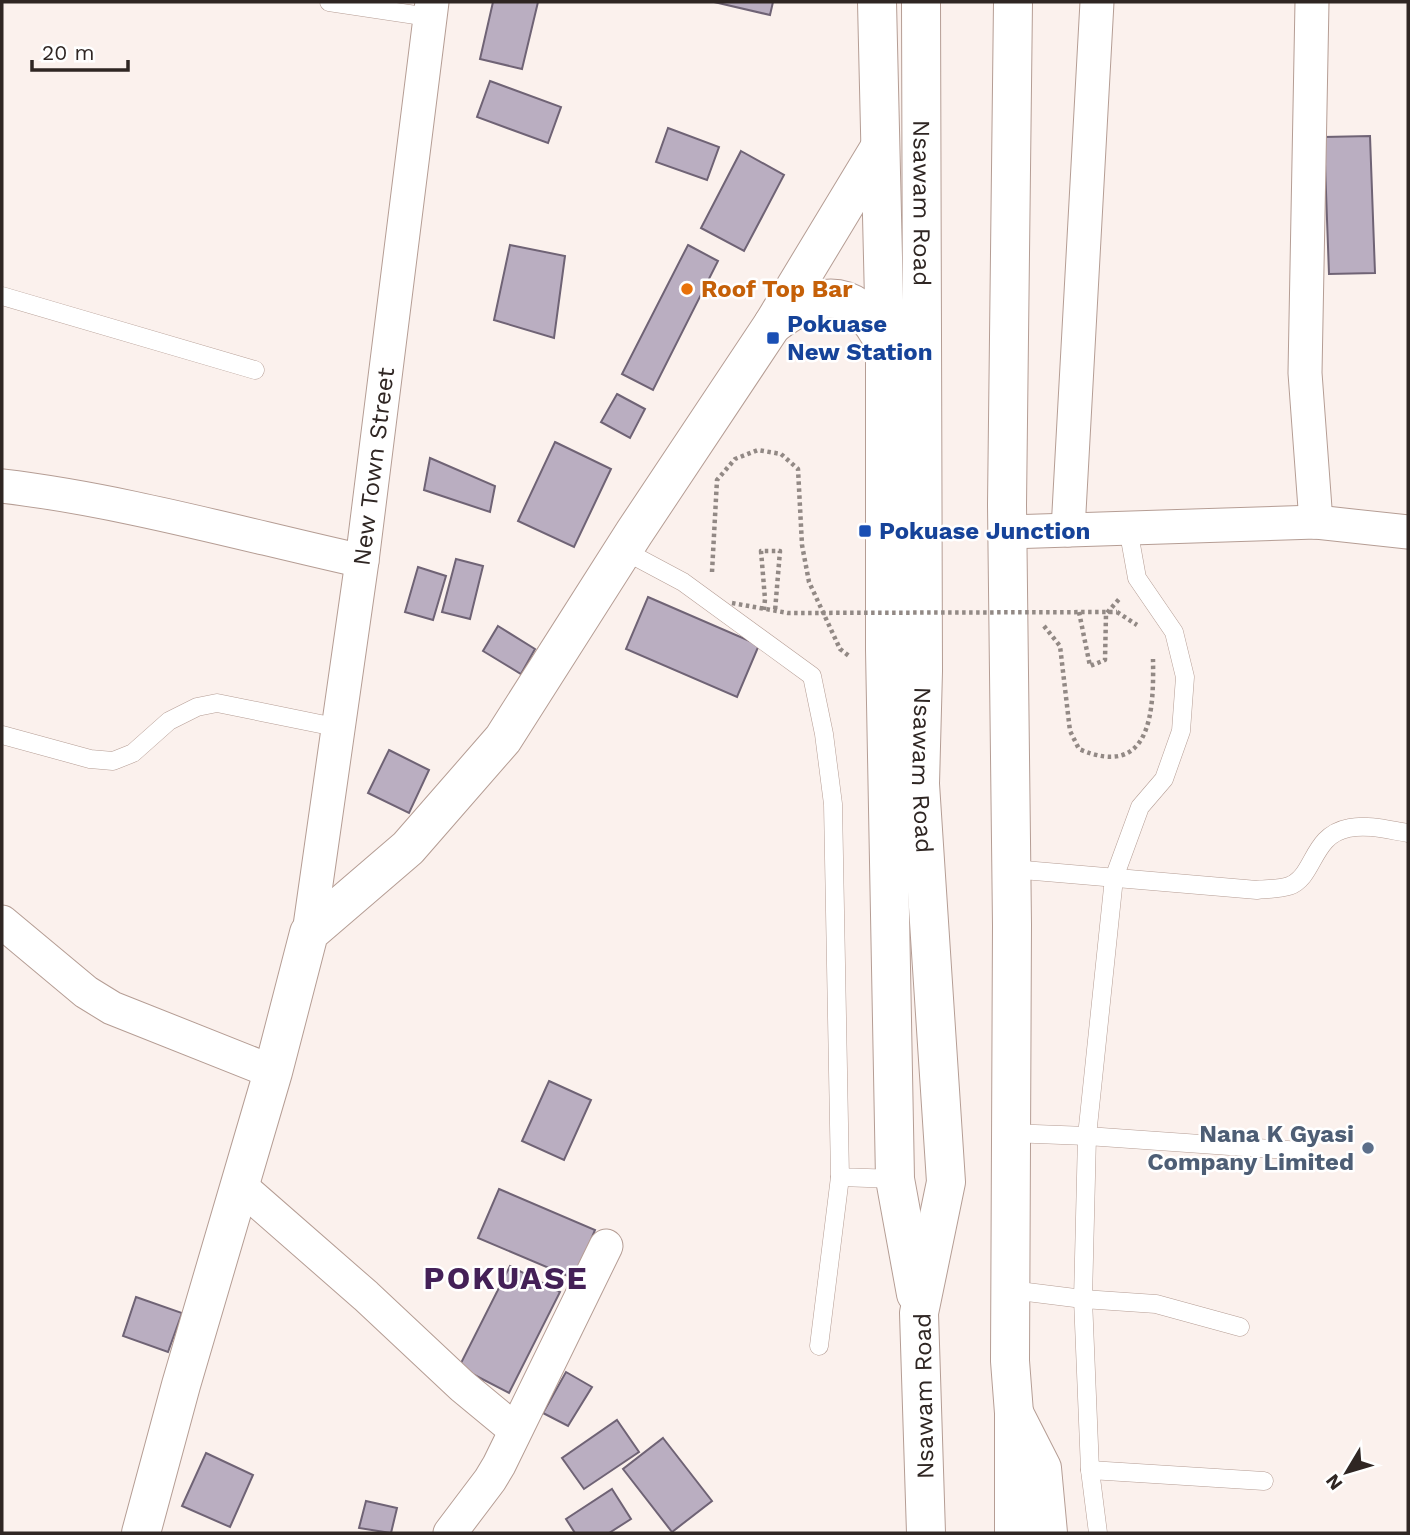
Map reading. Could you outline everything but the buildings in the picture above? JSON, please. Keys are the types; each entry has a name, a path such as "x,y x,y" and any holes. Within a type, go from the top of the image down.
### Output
{"main road":[{"path":"877,2 886,343 885,685 895,1179 919,1313"},
{"name":"Nsawam Road","path":"921,2 923,671 920,784 946,1182 919,1313 926,1533"},
{"path":"1013,2 1007,532 1012,869 1010,1361 1014,1413 1014,1533"},
{"path":"141,1533 181,1385 273,1072 309,933 408,848 503,739 623,550 773,324 880,146"},
{"path":"773,324 800,305 825,299 841,299 861,309 886,343"},
{"path":"1014,1413 1042,1468 1048,1533"}],"street":[{"path":"1068,530 1097,2"},
{"path":"1312,2 1305,373 1316,522"},
{"name":"New Town Street","path":"309,933 362,561 430,9"},
{"path":"2,486 39,490 113,505 362,561"},
{"path":"1007,532 1316,522 1408,532"},
{"path":"2,922 86,992 112,1008 273,1072"},
{"path":"239,1185 366,1296 462,1386 514,1429"},
{"path":"450,1533 490,1480 606,1246"}],"lane":[{"path":"329,2 430,9"},
{"path":"2,296 255,370"},
{"path":"1098,1533 1090,1471 1083,1299 1087,1136 1114,878 1140,807 1164,779 1181,731 1185,677 1174,632 1137,578 1128,528"},
{"path":"623,550 683,582 813,676 833,804 840,1177 819,1346"},
{"path":"2,735 90,759 113,761 133,753 169,721 197,707 217,704 340,728"},
{"path":"1012,869 1257,890 1291,885 1301,877 1327,838 1348,828 1368,827 1408,833"},
{"path":"1012,1133 1302,1151"},
{"path":"840,1177 895,1179"},
{"path":"1011,1290 1156,1304 1240,1327"},
{"path":"1090,1471 1264,1480"}],"path":[{"path":"712,575 718,480 735,459 758,450 781,454 798,469 803,545 809,583 840,649 885,685"},
{"path":"765,599 761,551 780,551 775,611"},
{"path":"1008,581 1060,646 1070,731 1079,749 1096,757 1119,758 1134,749 1150,724 1153,657"},
{"path":"724,598 732,603 788,613 1117,612 1141,627"},
{"path":"1079,612 1090,666 1105,660 1106,614"}],"place":[{"name":"Roof Top Bar","path":"687,289"},
{"name":"Pokuase New Station","path":"773,338"},
{"name":"Pokuase Junction","path":"865,531"},
{"name":"Nana K Gyasi Company Limited","path":"1368,1148"}],"district":[{"name":"POKUASE","path":"506,1278"}]}
